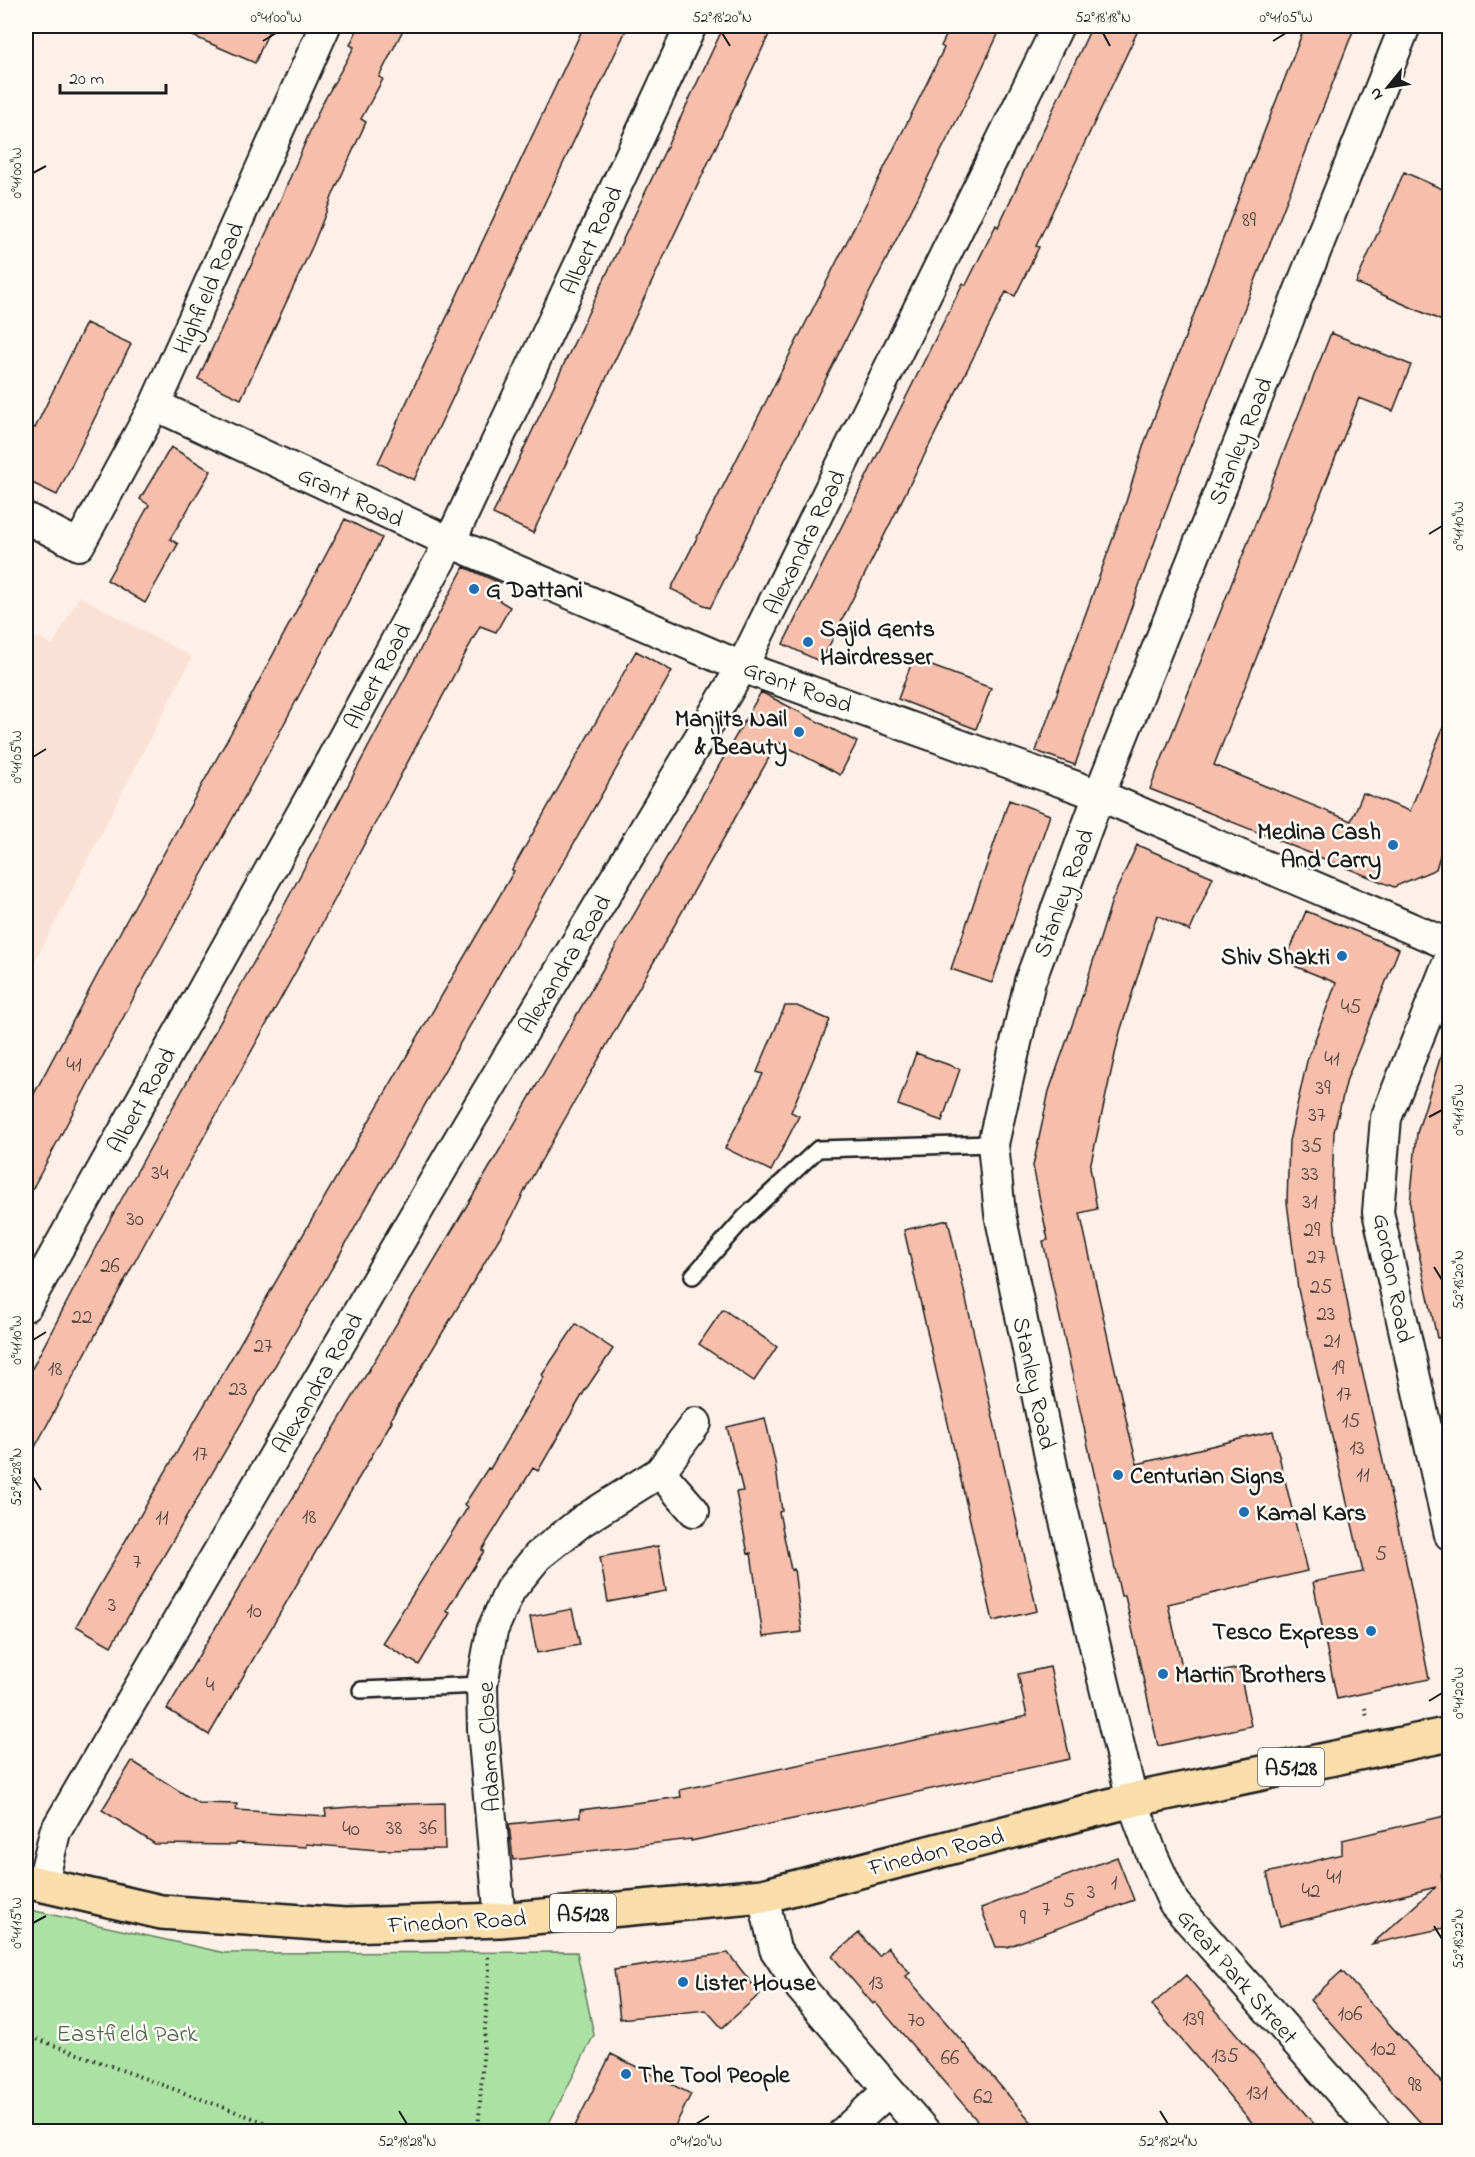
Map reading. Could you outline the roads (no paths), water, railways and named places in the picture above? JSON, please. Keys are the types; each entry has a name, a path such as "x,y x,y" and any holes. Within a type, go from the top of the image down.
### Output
{"main road":[{"name":"A5128","path":"1132,1800 1449,1734"},
{"name":"Finedon Road","path":"34,1884 161,1912 345,1925 492,1921 763,1896 1132,1800"}],"street":[{"name":"Highfield Road","path":"26,518 80,545 156,405 325,26"},
{"name":"Albert Road","path":"26,1306 325,772 450,542 691,26"},
{"name":"Alexandra Road","path":"34,1884 56,1832 468,1124 742,667 1058,26"},
{"name":"Stanley Road","path":"1132,1800 1048,1448 1000,1214 993,1143 1030,981 1099,795 1404,26"},
{"name":"Grant Road","path":"156,405 450,542 742,667 1099,795 1449,945"},
{"name":"Gordon Road","path":"1449,958 1386,1118 1378,1212 1449,1534"},
{"name":"Adams Close","path":"492,1921 482,1685 492,1631 510,1590 538,1556 582,1521 660,1472 696,1423"},
{"path":"660,1472 694,1511"},
{"name":"Great Park Street","path":"1132,1800 1152,1855 1174,1903 1376,2132"},
{"path":"763,1896 775,1949 801,1989 925,2132"},
{"path":"844,2132 889,2090"}],"lane":[{"path":"693,1276 745,1217 818,1149 993,1143"},
{"path":"361,1690 482,1685"}],"place":[{"name":"G Dattani","path":"474,589"},
{"name":"Sajid Gents Hairdresser","path":"808,642"},
{"name":"Manjits Nail & Beauty","path":"799,732"},
{"name":"Medina Cash And Carry","path":"1393,845"},
{"name":"Shiv Shakti","path":"1342,956"},
{"name":"Centurian Signs","path":"1118,1475"},
{"name":"Kamal Kars","path":"1244,1512"},
{"name":"Tesco Express","path":"1371,1631"},
{"name":"Martin Brothers","path":"1163,1674"},
{"name":"Lister House","path":"683,1982"},
{"name":"The Tool People","path":"626,2074"}],"park label":[{"name":"Eastfield Park","path":"127,2033"}]}
